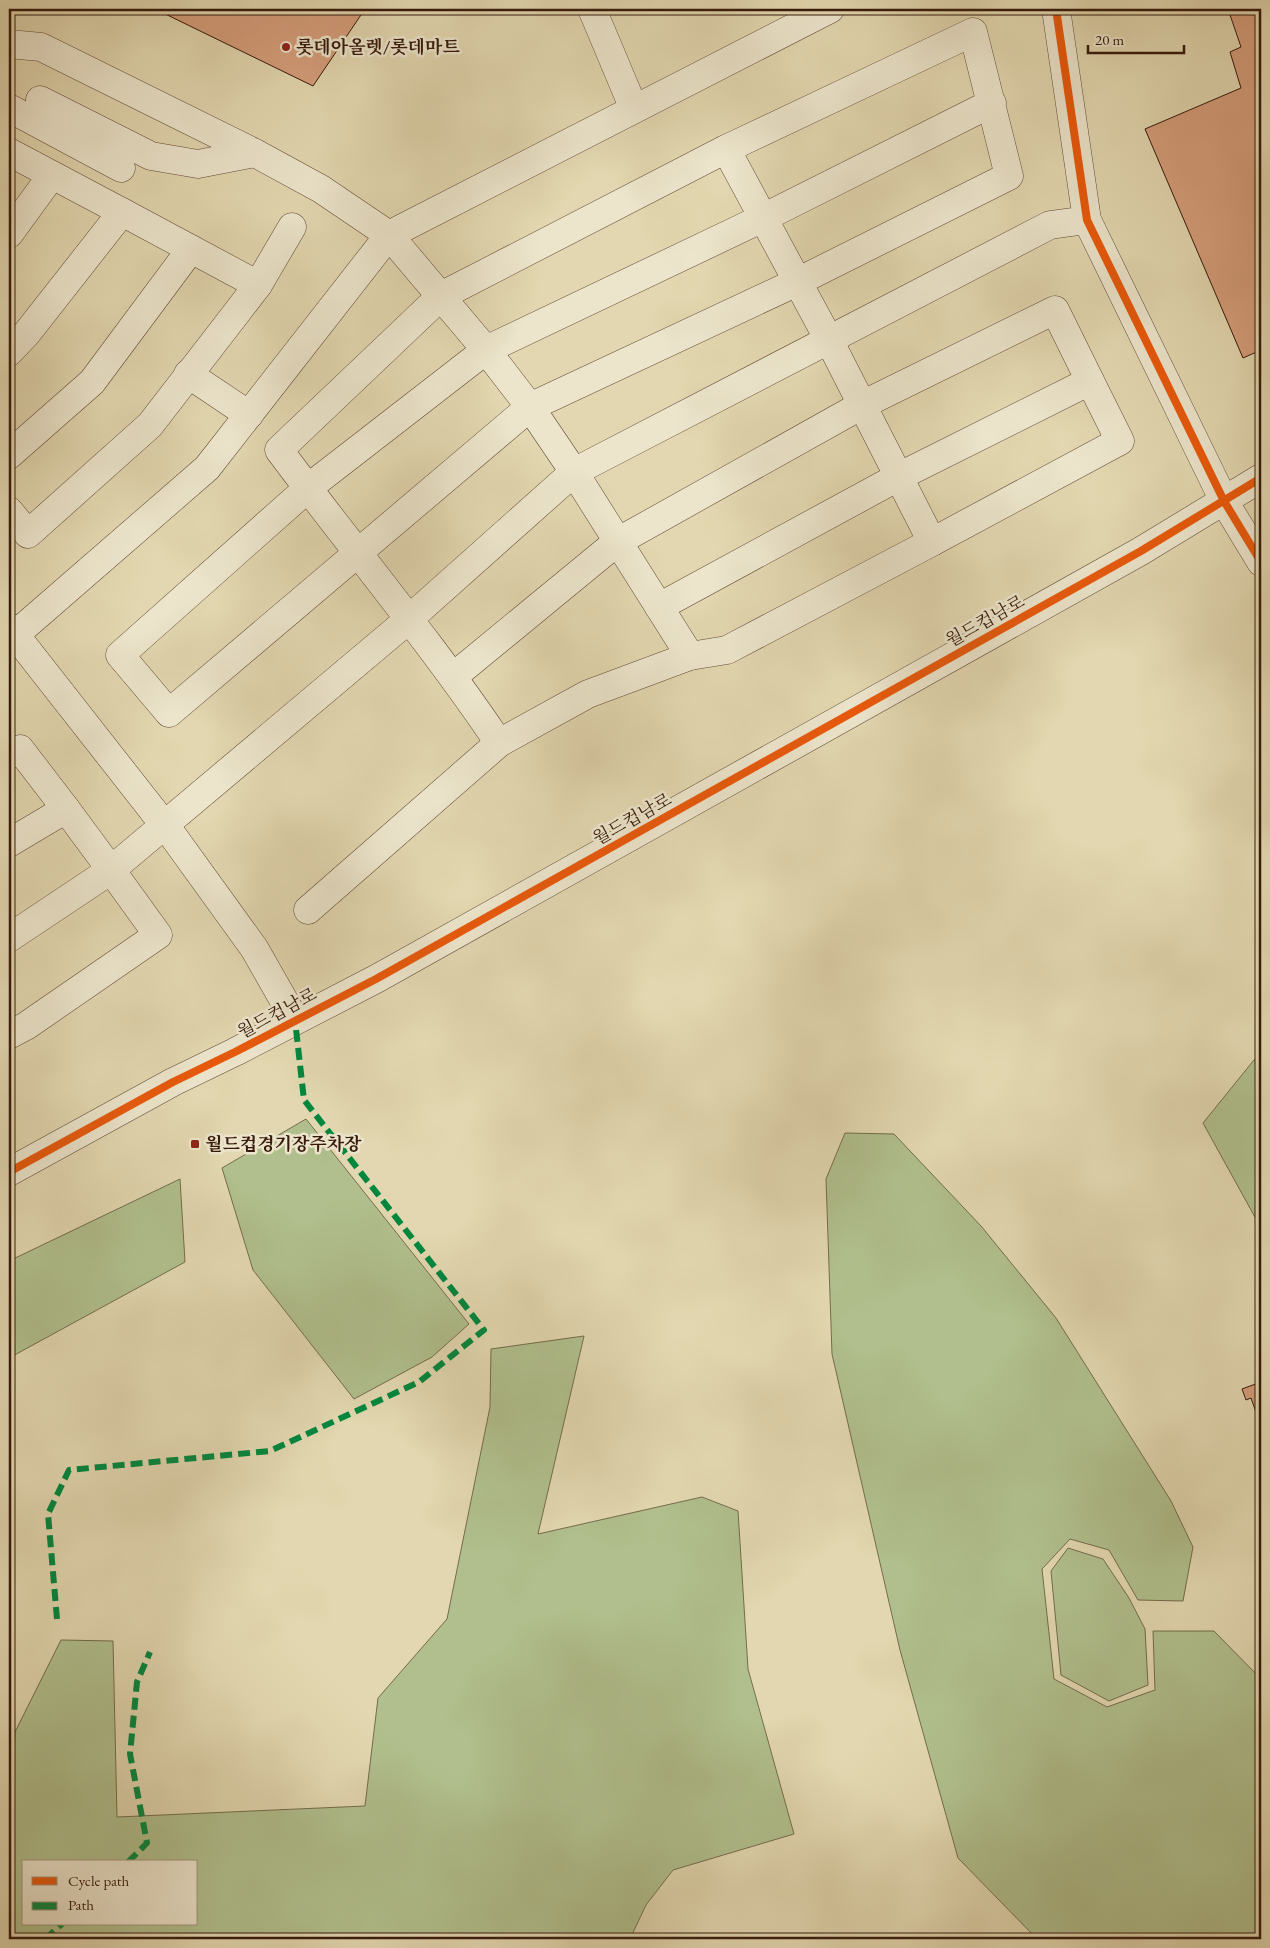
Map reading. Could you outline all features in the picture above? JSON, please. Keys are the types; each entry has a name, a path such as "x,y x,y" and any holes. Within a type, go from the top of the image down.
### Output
{"street":[{"path":"592,9 634,109"},
{"path":"295,1020 254,948 165,825 11,634 207,468 389,236 830,9"},
{"path":"1056,9 1087,220 1224,501 1261,562"},
{"path":"499,743 454,676 408,620 357,554 308,488 279,450 441,296 726,150 974,32 992,103 1009,176 797,282 530,407 357,554 169,713 120,655 308,488 486,350 763,218 992,103"},
{"path":"9,44 41,47 255,153 320,189 389,236 486,350 530,407 574,472 690,656"},
{"path":"40,100 151,156 198,164 255,153"},
{"path":"9,108 120,168"},
{"path":"726,150 829,340 932,542"},
{"path":"9,152 258,285"},
{"path":"9,234 52,175"},
{"path":"9,352 28,332 122,212"},
{"path":"9,938 111,870 408,620 574,472 1050,225 1087,220"},
{"path":"9,511 28,534 150,426 258,285 292,227"},
{"path":"9,455 92,382 191,249"},
{"path":"308,910 499,743 588,694 690,656 727,650 1120,441 1055,310 862,405 617,542 454,676"},
{"path":"188,374 249,415"},
{"path":"659,607 900,476 1090,382"},
{"name":"월드컵남로","path":"9,1172 173,1082 428,950 1141,551 1261,478"},
{"path":"9,755 20,749 158,935 26,1026 9,1034"},
{"path":"9,843 66,809"}],"green space":[{"path":"1261,1057 1261,1222 1256,1219 1203,1123 1254,1060"},
{"path":"306,1119 469,1324 432,1357 354,1399 253,1270 222,1168"},
{"path":"845,1133 894,1134 981,1226 1056,1318 1171,1501 1193,1547 1183,1601 1138,1600 1109,1550 1070,1539 1042,1569 1054,1679 1107,1707 1155,1690 1153,1631 1214,1631 1261,1679 1261,1939 1037,1939 958,1858 900,1650 832,1354 826,1179"},
{"path":"180,1179 185,1262 9,1358 9,1261"},
{"path":"584,1336 538,1534 702,1497 738,1511 748,1669 794,1834 673,1870 646,1905 630,1939 9,1939 9,1876 15,1732 61,1640 113,1641 117,1817 365,1806 378,1698 447,1619 490,1407 491,1349"},
{"path":"1068,1548 1103,1559 1129,1598 1145,1629 1148,1685 1109,1701 1061,1675 1051,1571"}],"building":[{"name":"롯데아올렛/롯데마트","path":"155,9 365,9 313,86"},
{"path":"1228,9 1261,9 1261,350 1243,358 1145,129 1241,88 1230,52 1241,47"},
{"path":"1261,1382 1261,1414 1257,1415 1251,1398 1246,1400 1242,1389"}],"marked path":[{"path":"57,1619 48,1514 69,1470 270,1451 419,1382 484,1330 304,1100 295,1020"},
{"path":"130,1860 147,1843 130,1754 137,1682 150,1652"},
{"path":"45,1939 60,1926"}],"cycle path":[{"path":"1056,9 1087,220 1224,501 1261,562"},
{"path":"9,1172 173,1082 376,979 1141,551 1261,478"}],"place":[{"name":"롯데아올렛/롯데마트","path":"286,47"},
{"name":"월드컵경기장주차장","path":"195,1144"}]}
